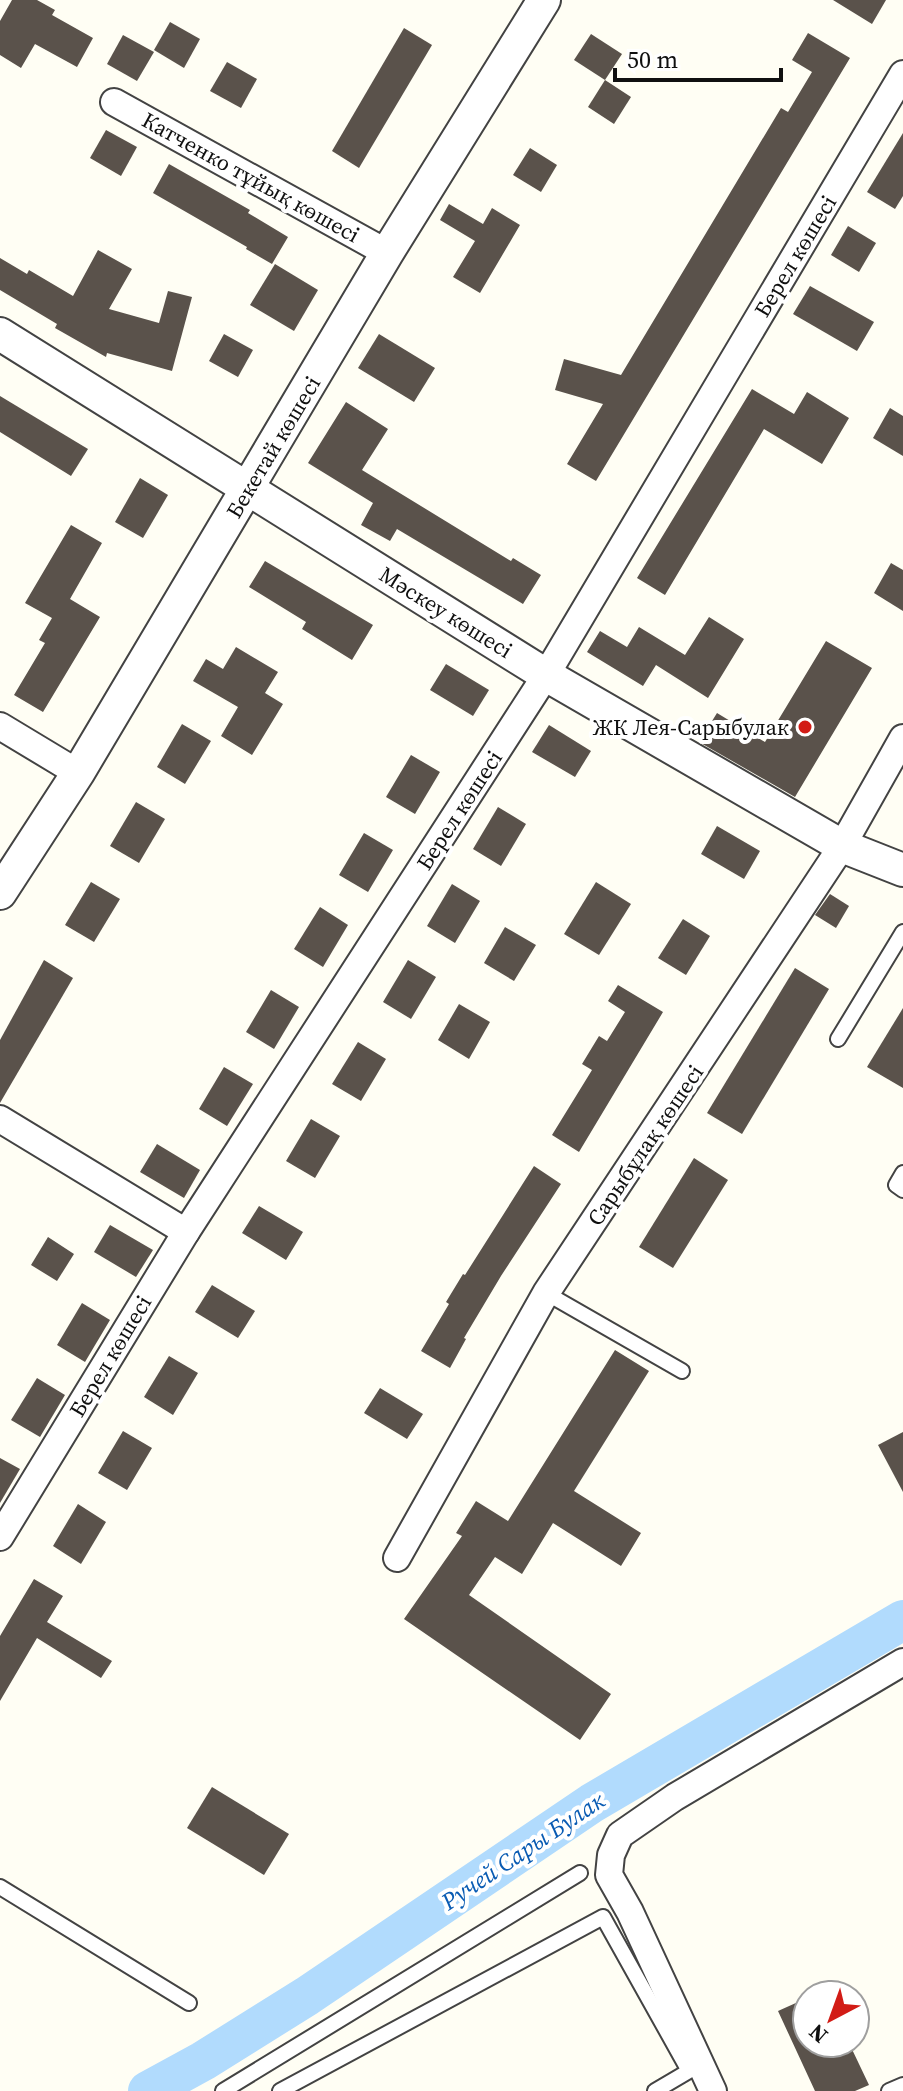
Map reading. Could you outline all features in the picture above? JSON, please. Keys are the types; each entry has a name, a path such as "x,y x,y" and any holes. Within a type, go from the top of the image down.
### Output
{"street":[{"name":"Бекетай көшесі","path":"0,893 78,773 387,253 544,0"},
{"name":"Берел көшесі","path":"0,1537 186,1232 546,675 902,77"},
{"name":"Катченко тұйық көшесі","path":"114,102 387,253"},
{"name":"Мәскеу көшесі","path":"0,334 546,675 842,846 903,870"},
{"path":"0,726 78,773"},
{"name":"Сарыбұлақ көшесі","path":"397,1558 546,1293 842,846 903,738"},
{"path":"0,1119 186,1232"},
{"path":"713,2091 630,1912 609,1875 611,1855 620,1835 675,1797 903,1662"}],"lane":[{"path":"838,1039 903,932"},
{"path":"903,1173 896,1185 903,1190"},
{"path":"546,1293 682,1371"},
{"path":"223,2091 247,2086 580,1873"},
{"path":"0,1887 189,2003"},
{"path":"284,2090 603,1917 689,2071 655,2091"},
{"path":"889,2091 903,2085"}],"building":[{"path":"12,0 37,0 55,10 52,15 93,38 77,67 35,44 21,68 0,55 0,21"},
{"path":"833,0 886,0 872,24"},
{"path":"170,22 200,39 184,68 154,50"},
{"path":"404,28 432,45 359,168 332,151"},
{"path":"808,33 850,58 596,481 567,464 603,404 555,390 564,359 621,375 781,108 788,112 812,72 792,60"},
{"path":"591,34 622,54 605,80 574,60"},
{"path":"123,35 154,52 137,81 107,64"},
{"path":"227,62 257,79 241,108 210,91"},
{"path":"605,80 631,97 614,124 588,107"},
{"path":"106,130 137,147 121,176 90,158"},
{"path":"903,133 903,196 895,209 867,192"},
{"path":"530,148 557,165 541,192 513,175"},
{"path":"169,164 250,210 248,213 288,237 272,264 153,193"},
{"path":"449,204 483,224 492,208 520,225 480,293 453,277 475,241 440,220"},
{"path":"848,226 876,243 859,272 831,255"},
{"path":"98,250 132,269 109,309 159,323 168,291 192,297 172,371 107,353 106,357 55,328 57,324 0,290 0,258 27,274 29,270 73,296"},
{"path":"275,264 318,290 294,331 250,305"},
{"path":"810,286 874,322 857,351 793,314"},
{"path":"224,334 253,350 238,377 209,361"},
{"path":"379,334 435,368 414,402 358,368"},
{"path":"752,389 794,414 807,392 849,418 822,464 764,429 665,595 637,578"},
{"path":"0,396 88,449 71,476 0,432"},
{"path":"346,402 388,429 362,470 511,561 513,558 541,575 523,604 397,529 390,541 361,525 373,503 308,463"},
{"path":"890,408 903,416 903,456 873,438"},
{"path":"140,478 168,495 143,538 115,522"},
{"path":"71,525 102,543 70,599 100,617 43,712 14,695 45,643 39,640 52,618 25,603"},
{"path":"265,561 373,625 352,660 302,629 306,622 249,587"},
{"path":"891,563 903,570 903,611 874,593"},
{"path":"709,617 744,639 708,698 656,665 643,686 587,652 600,631 627,647 639,627 685,655"},
{"name":"ЖК Лея-Сарыбулак","path":"826,641 872,668 795,797 699,742 717,713 765,742"},
{"path":"236,647 278,672 265,693 283,704 252,755 221,736 238,707 193,681 206,659 223,669"},
{"path":"446,664 489,690 473,716 430,690"},
{"path":"182,724 211,741 185,784 157,767"},
{"path":"549,725 591,751 575,777 532,752"},
{"path":"411,755 440,772 415,814 386,797"},
{"path":"136,802 165,819 139,863 110,846"},
{"path":"498,807 526,824 501,866 473,849"},
{"path":"717,826 760,851 744,879 701,854"},
{"path":"364,833 393,850 368,892 339,875"},
{"path":"91,882 120,899 94,942 65,925"},
{"path":"596,882 631,904 599,955 564,934"},
{"path":"452,884 480,901 455,943 427,926"},
{"path":"830,894 849,906 836,928 815,915"},
{"path":"320,907 348,925 323,967 294,949"},
{"path":"683,919 710,936 686,975 658,958"},
{"path":"505,927 536,945 514,981 484,963"},
{"path":"44,960 73,978 0,1103 0,1040"},
{"path":"408,960 436,977 411,1019 383,1002"},
{"path":"795,968 829,989 742,1134 707,1113"},
{"path":"618,985 663,1012 579,1152 552,1135 592,1070 582,1064 599,1036 607,1041 625,1012 608,1001"},
{"path":"271,990 299,1007 274,1049 246,1032"},
{"path":"459,1004 490,1022 469,1059 438,1040"},
{"path":"903,1008 903,1088 867,1067"},
{"path":"358,1042 386,1059 361,1101 332,1084"},
{"path":"224,1067 253,1084 227,1126 199,1109"},
{"path":"311,1119 340,1136 315,1178 286,1161"},
{"path":"157,1144 200,1170 184,1198 140,1172"},
{"path":"694,1158 728,1180 673,1268 639,1247"},
{"path":"534,1166 561,1184 501,1276 450,1368 421,1351 463,1274"},
{"path":"259,1206 303,1232 286,1260 242,1233"},
{"path":"110,1225 153,1250 136,1277 94,1252"},
{"path":"48,1237 74,1254 57,1281 31,1265"},
{"path":"212,1285 255,1311 238,1338 195,1312"},
{"path":"82,1303 110,1320 85,1362 57,1345"},
{"path":"615,1350 649,1371 574,1491 641,1533 621,1566 553,1523 522,1574 495,1557 469,1595 611,1694 580,1740 404,1619 462,1536 456,1533 476,1501 508,1521"},
{"path":"169,1356 198,1373 173,1415 144,1397"},
{"path":"37,1378 65,1395 40,1437 11,1420"},
{"path":"380,1388 423,1414 407,1439 364,1413"},
{"path":"123,1431 152,1448 127,1490 98,1473"},
{"path":"903,1432 903,1492 878,1445"},
{"path":"0,1458 20,1469 0,1503"},
{"path":"78,1504 106,1522 81,1564 53,1546"},
{"path":"34,1579 63,1596 47,1622 112,1661 101,1678 37,1638 0,1701 0,1636"},
{"path":"212,1787 289,1834 264,1875 187,1828"},
{"path":"791,2005 791,2039 778,2011"},
{"path":"800,2059 857,2059 869,2085 855,2091 815,2091"}],"waterway":[{"name":"Ручей Сары Булак","path":"148,2091 203,2061 307,1996 592,1803 903,1620"}],"place":[{"name":"ЖК Лея-Сарыбулак","path":"805,727"}]}
